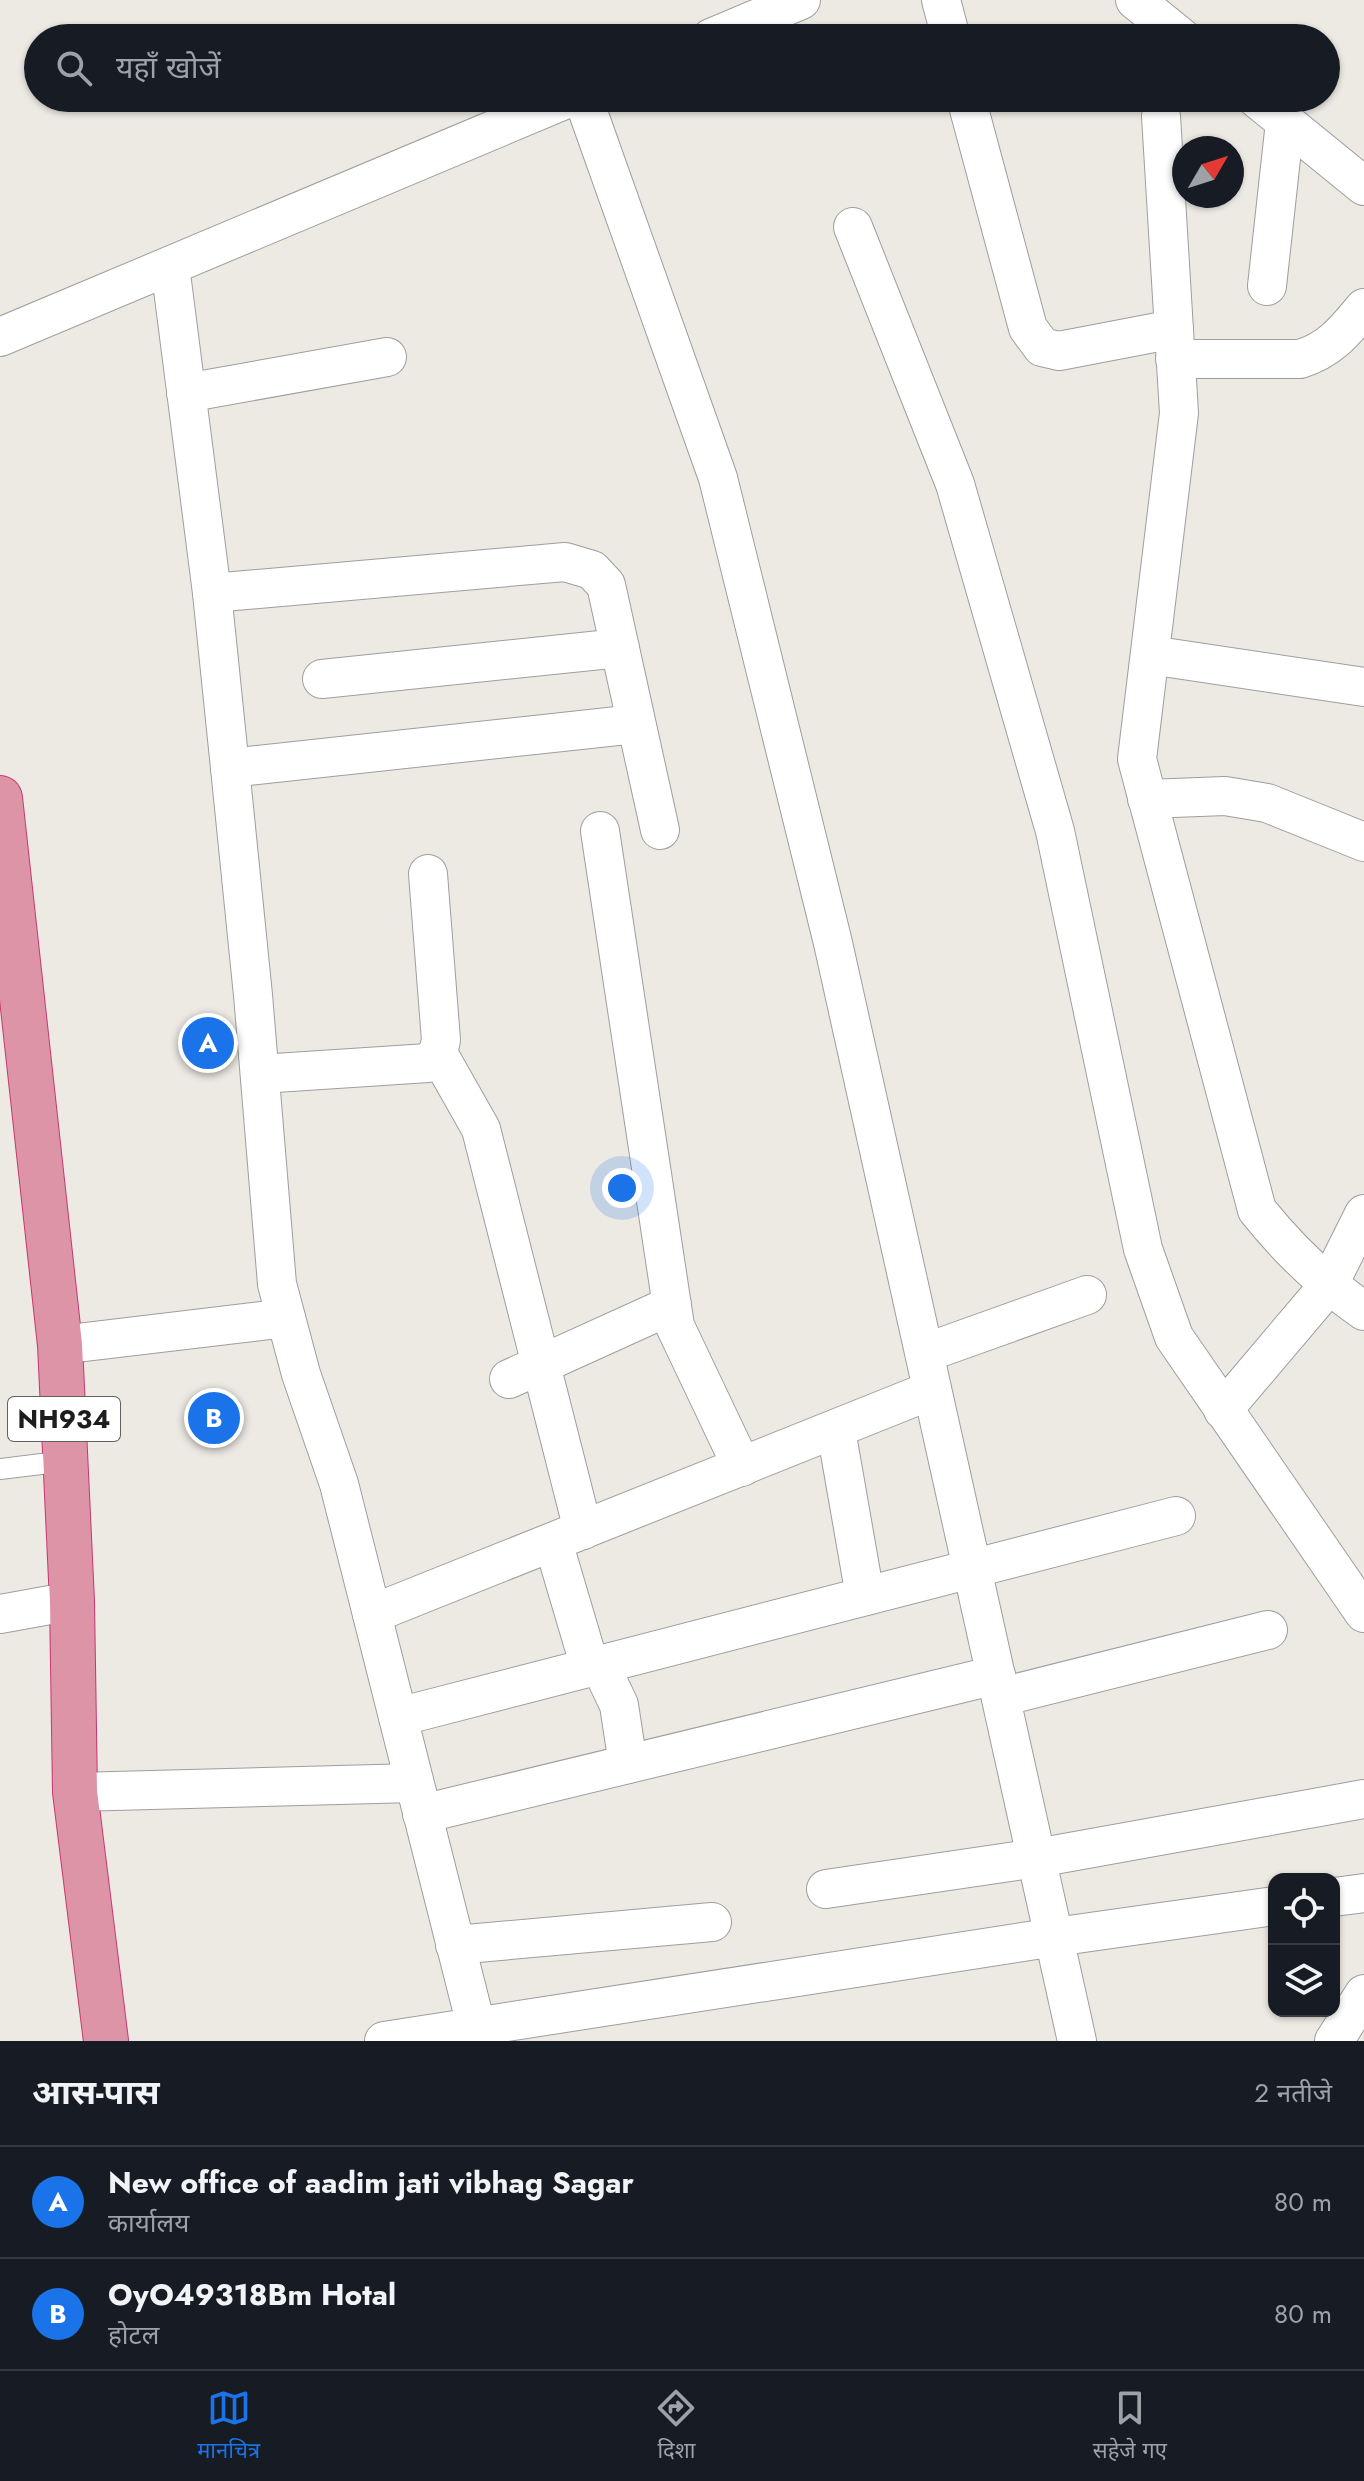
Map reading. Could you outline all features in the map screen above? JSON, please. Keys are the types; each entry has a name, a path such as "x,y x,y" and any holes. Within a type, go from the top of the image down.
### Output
{"highway":[{"name":"NH934","path":"0,798 60,1345 72,1601 75,1792 106,2041"}],"street":[{"path":"744,24 801,0"},
{"path":"941,0 947,24"},
{"path":"1135,0 1165,24"},
{"path":"0,337 536,112"},
{"path":"588,112 718,478 833,943 1077,2041"},
{"path":"970,112 1028,328 1042,347 1059,351 1175,344 1300,359 1319,353 1340,338 1364,308"},
{"path":"1273,112 1364,186"},
{"path":"1161,116 1179,413 1137,759 1257,1210 1284,1244 1328,1286 1364,1311"},
{"path":"1267,286 1285,122"},
{"path":"853,227 955,484 1051,816 1143,1249 1174,1337 1364,1613"},
{"path":"170,266 212,593 260,1074 277,1284 301,1374 339,1484 479,2034"},
{"path":"186,393 387,357"},
{"path":"212,593 565,562 592,570 606,585 660,830"},
{"path":"322,679 620,648"},
{"path":"1150,655 1364,687"},
{"path":"230,768 636,724"},
{"path":"1147,799 1225,796 1267,803 1364,842"},
{"path":"600,831 675,1326 742,1467"},
{"path":"260,1074 428,1063 438,1053 441,1040 428,874"},
{"path":"438,1053 481,1129 525,1371 568,1536 590,1667"},
{"path":"1223,1410 1328,1286 1364,1214"},
{"path":"372,1614 836,1430 928,1372 1087,1295"},
{"path":"525,1371 672,1305"},
{"path":"60,1345 286,1318"},
{"path":"836,1430 865,1596"},
{"path":"398,1717 1176,1516"},
{"path":"0,1614 72,1601"},
{"path":"75,1792 418,1799 628,1764 1268,1630"},
{"path":"590,1667 601,1667 619,1705 628,1764"},
{"path":"826,1889 1037,1858 1364,1799"},
{"path":"1340,1896 1364,1893"},
{"path":"384,2041 479,2034 1055,1937 1268,1907"},
{"path":"455,1945 712,1922"},
{"path":"1334,2041 1364,1994"}],"lane":[{"path":"0,1469 66,1461"}],"place":[{"name":"New office of aadim jati vibhag Sagar","path":"208,1043"},
{"name":"OyO49318Bm Hotal","path":"214,1418"}]}
